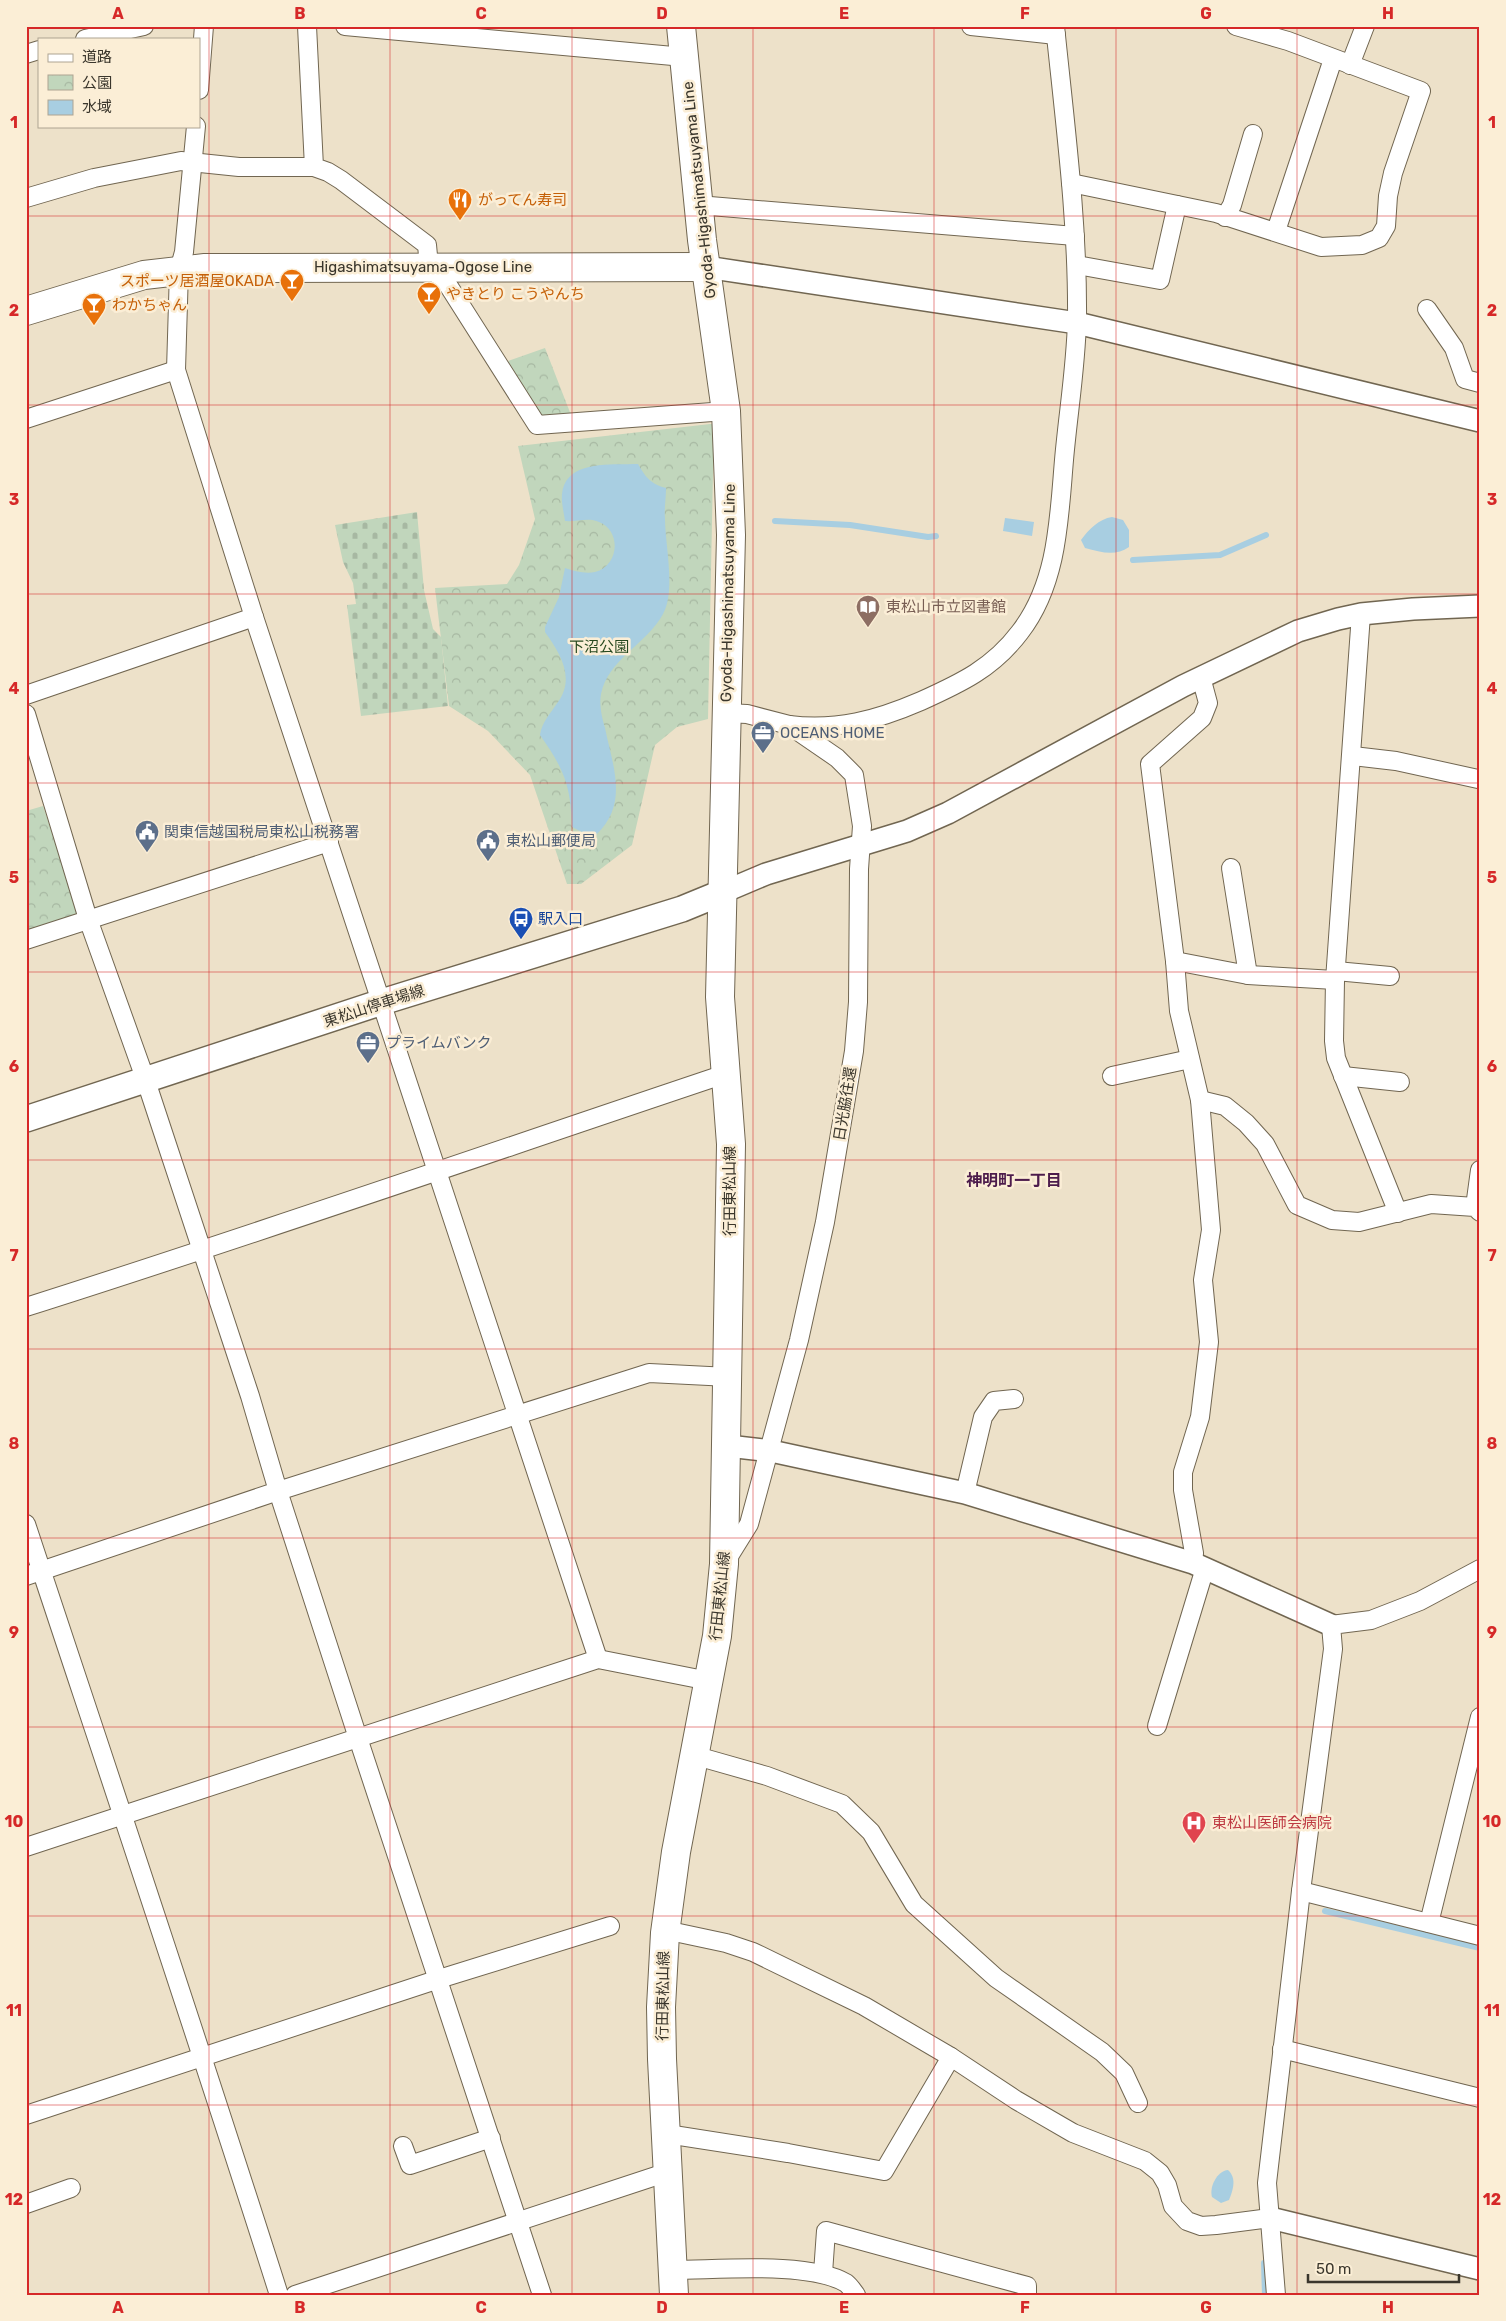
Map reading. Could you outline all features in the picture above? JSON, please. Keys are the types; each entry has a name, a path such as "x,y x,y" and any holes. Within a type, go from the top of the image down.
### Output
{"main road":[{"name":"Gyoda-Higashimatsuyama Line","path":"681,26 698,205 726,411 731,535 721,893"},
{"name":"Higashimatsuyama-Ogose Line","path":"26,311 144,275 179,270 429,266 706,267"},
{"name":"東松山停車場線","path":"26,1119 382,1002 682,910 721,893"},
{"name":"行田東松山線","path":"674,2283 661,2006 665,1930 693,1755 717,1636 724,1564 728,1446 731,1144 724,1074 720,997 721,893"}],"street":[{"path":"90,38 144,26"},
{"path":"200,77 204,26"},
{"path":"306,26 314,167"},
{"path":"345,26 684,57"},
{"path":"789,725 825,728 854,725 902,709 961,683 993,663 1021,631 1042,592 1057,540 1077,323 1077,265 1056,31 971,26"},
{"path":"1071,183 1225,217 1276,231 1321,247 1362,245 1379,238 1386,226 1388,196 1393,173 1421,91 1288,41 1236,26"},
{"path":"1350,65 1365,26"},
{"path":"26,54 38,50"},
{"path":"1276,231 1333,59"},
{"path":"196,128 184,252 179,270 176,370 254,617 598,1659"},
{"path":"1225,217 1232,205 1253,134"},
{"path":"26,198 94,178 181,161 238,167 314,167 328,172 341,180 427,245 429,266 448,284 537,425 726,411"},
{"path":"698,205 1075,236"},
{"path":"1077,265 1160,280 1177,205"},
{"path":"706,267 1077,323 1480,420"},
{"path":"1427,309 1454,348 1465,379 1480,383"},
{"path":"26,419 176,370"},
{"path":"721,893 766,874 907,831 948,813 1201,677 1298,632 1338,619 1361,614 1412,609 1480,606"},
{"path":"1361,614 1353,756 1336,975 1334,1041 1336,1058 1398,1213"},
{"path":"26,695 254,617"},
{"path":"1157,1726 1199,1565 1194,1553 1183,1490 1183,1472 1200,1417 1209,1342 1203,1280 1211,1230 1200,1100 1179,1011 1175,961 1150,764 1202,718 1208,704 1201,677"},
{"name":"日光脇往還","path":"724,1564 749,1524 771,1451 799,1340 825,1222 848,1093 858,1002 862,821 854,775 837,758 789,725 747,714 726,713"},
{"path":"26,714 88,919 146,1081 250,1396 278,1491 358,1738 542,2295"},
{"path":"1353,756 1396,761 1478,779"},
{"path":"26,940 329,842"},
{"path":"1231,868 1248,975"},
{"path":"1175,961 1248,975 1390,976"},
{"path":"1112,1076 1190,1059"},
{"path":"26,1307 202,1252 437,1170 724,1074"},
{"path":"1343,1076 1400,1082"},
{"path":"1200,1100 1225,1106 1246,1124 1265,1144 1297,1205 1332,1220 1359,1222 1430,1204 1477,1210 1480,1170"},
{"path":"34,1574 278,1491 649,1372 729,1377"},
{"path":"965,1493 983,1417 994,1402 1014,1399"},
{"path":"728,1446 771,1451 965,1493 1199,1565 1331,1625 1371,1620 1420,1601 1480,1569"},
{"path":"26,1524 34,1574 82,1699 123,1815 279,2295"},
{"path":"1276,2295 1267,2182 1301,1891 1333,1650 1331,1625"},
{"path":"26,1847 598,1659 709,1681"},
{"path":"1429,1923 1480,1717"},
{"path":"693,1755 767,1776 842,1804 871,1832 914,1904 996,1978 1102,2052 1124,2074 1138,2103"},
{"path":"1301,1891 1480,1936"},
{"path":"26,2116 439,1979 610,1926"},
{"path":"665,1930 726,1943 753,1952 864,2006 951,2057 1016,2100 1073,2133 1145,2161 1160,2174 1173,2206 1187,2220 1201,2226 1270,2218 1480,2269"},
{"path":"1282,2049 1480,2098"},
{"path":"667,2134 788,2153 884,2171 951,2057"},
{"path":"403,2146 410,2165 491,2138"},
{"path":"295,2295 668,2172"},
{"path":"26,2204 71,2188"},
{"path":"823,2273 826,2231 1027,2286 1027,2295"},
{"path":"674,2283 792,2269 823,2273 847,2284 856,2295"}],"green space":[{"path":"545,348 571,415 540,415 508,361"},
{"name":"下沼公園","path":"714,424 708,719 677,727 655,745 632,845 581,884 567,884 530,775 488,731 449,706 435,588 507,584 519,565 535,519 518,446"},
{"path":"417,512 424,590 433,629 441,637 448,706 361,716 347,605 356,604 353,583 343,562 335,525"},
{"path":"43,806 78,911 73,919 26,935 26,811"}],"water":[{"path":"638,464 649,480 656,485 666,488 665,529 669,567 669,593 663,614 656,625 619,661 605,682 600,698 602,716 612,757 616,784 615,798 612,811 606,823 596,835 588,835 572,827 570,800 565,778 540,735 544,722 558,702 566,683 564,665 545,632 545,627 559,597 565,568 587,573 595,572 609,563 615,548 611,533 606,526 599,522 591,520 565,521 562,494 565,483 581,469 592,466"},
{"path":"1112,517 1123,520 1129,530 1129,547 1113,553 1085,548 1081,540 1087,532 1099,522"},
{"path":"1005,518 1034,522 1032,536 1003,531"},
{"path":"1228,2170 1233,2177 1233,2188 1229,2200 1221,2203 1212,2197 1211,2193 1217,2176"}],"waterway":[{"path":"775,521 850,525 928,537 936,536"},
{"path":"1133,560 1220,555 1266,535"},
{"path":"1325,1911 1480,1948"},
{"path":"1264,2263 1265,2295"}],"place":[{"name":"がってん寿司","path":"460,221"},
{"name":"スポーツ居酒屋OKADA","path":"292,302"},
{"name":"やきとり こうやんち","path":"429,315"},
{"name":"わかちゃん","path":"94,326"},
{"name":"東松山市立図書館","path":"868,628"},
{"name":"OCEANS HOME","path":"763,754"},
{"name":"関東信越国税局東松山税務署","path":"147,853"},
{"name":"東松山郵便局","path":"488,862"},
{"name":"駅入口","path":"521,940"},
{"name":"プライムバンク","path":"368,1064"},
{"name":"東松山医師会病院","path":"1194,1844"}],"district":[{"name":"神明町一丁目","path":"1014,1180"}]}
